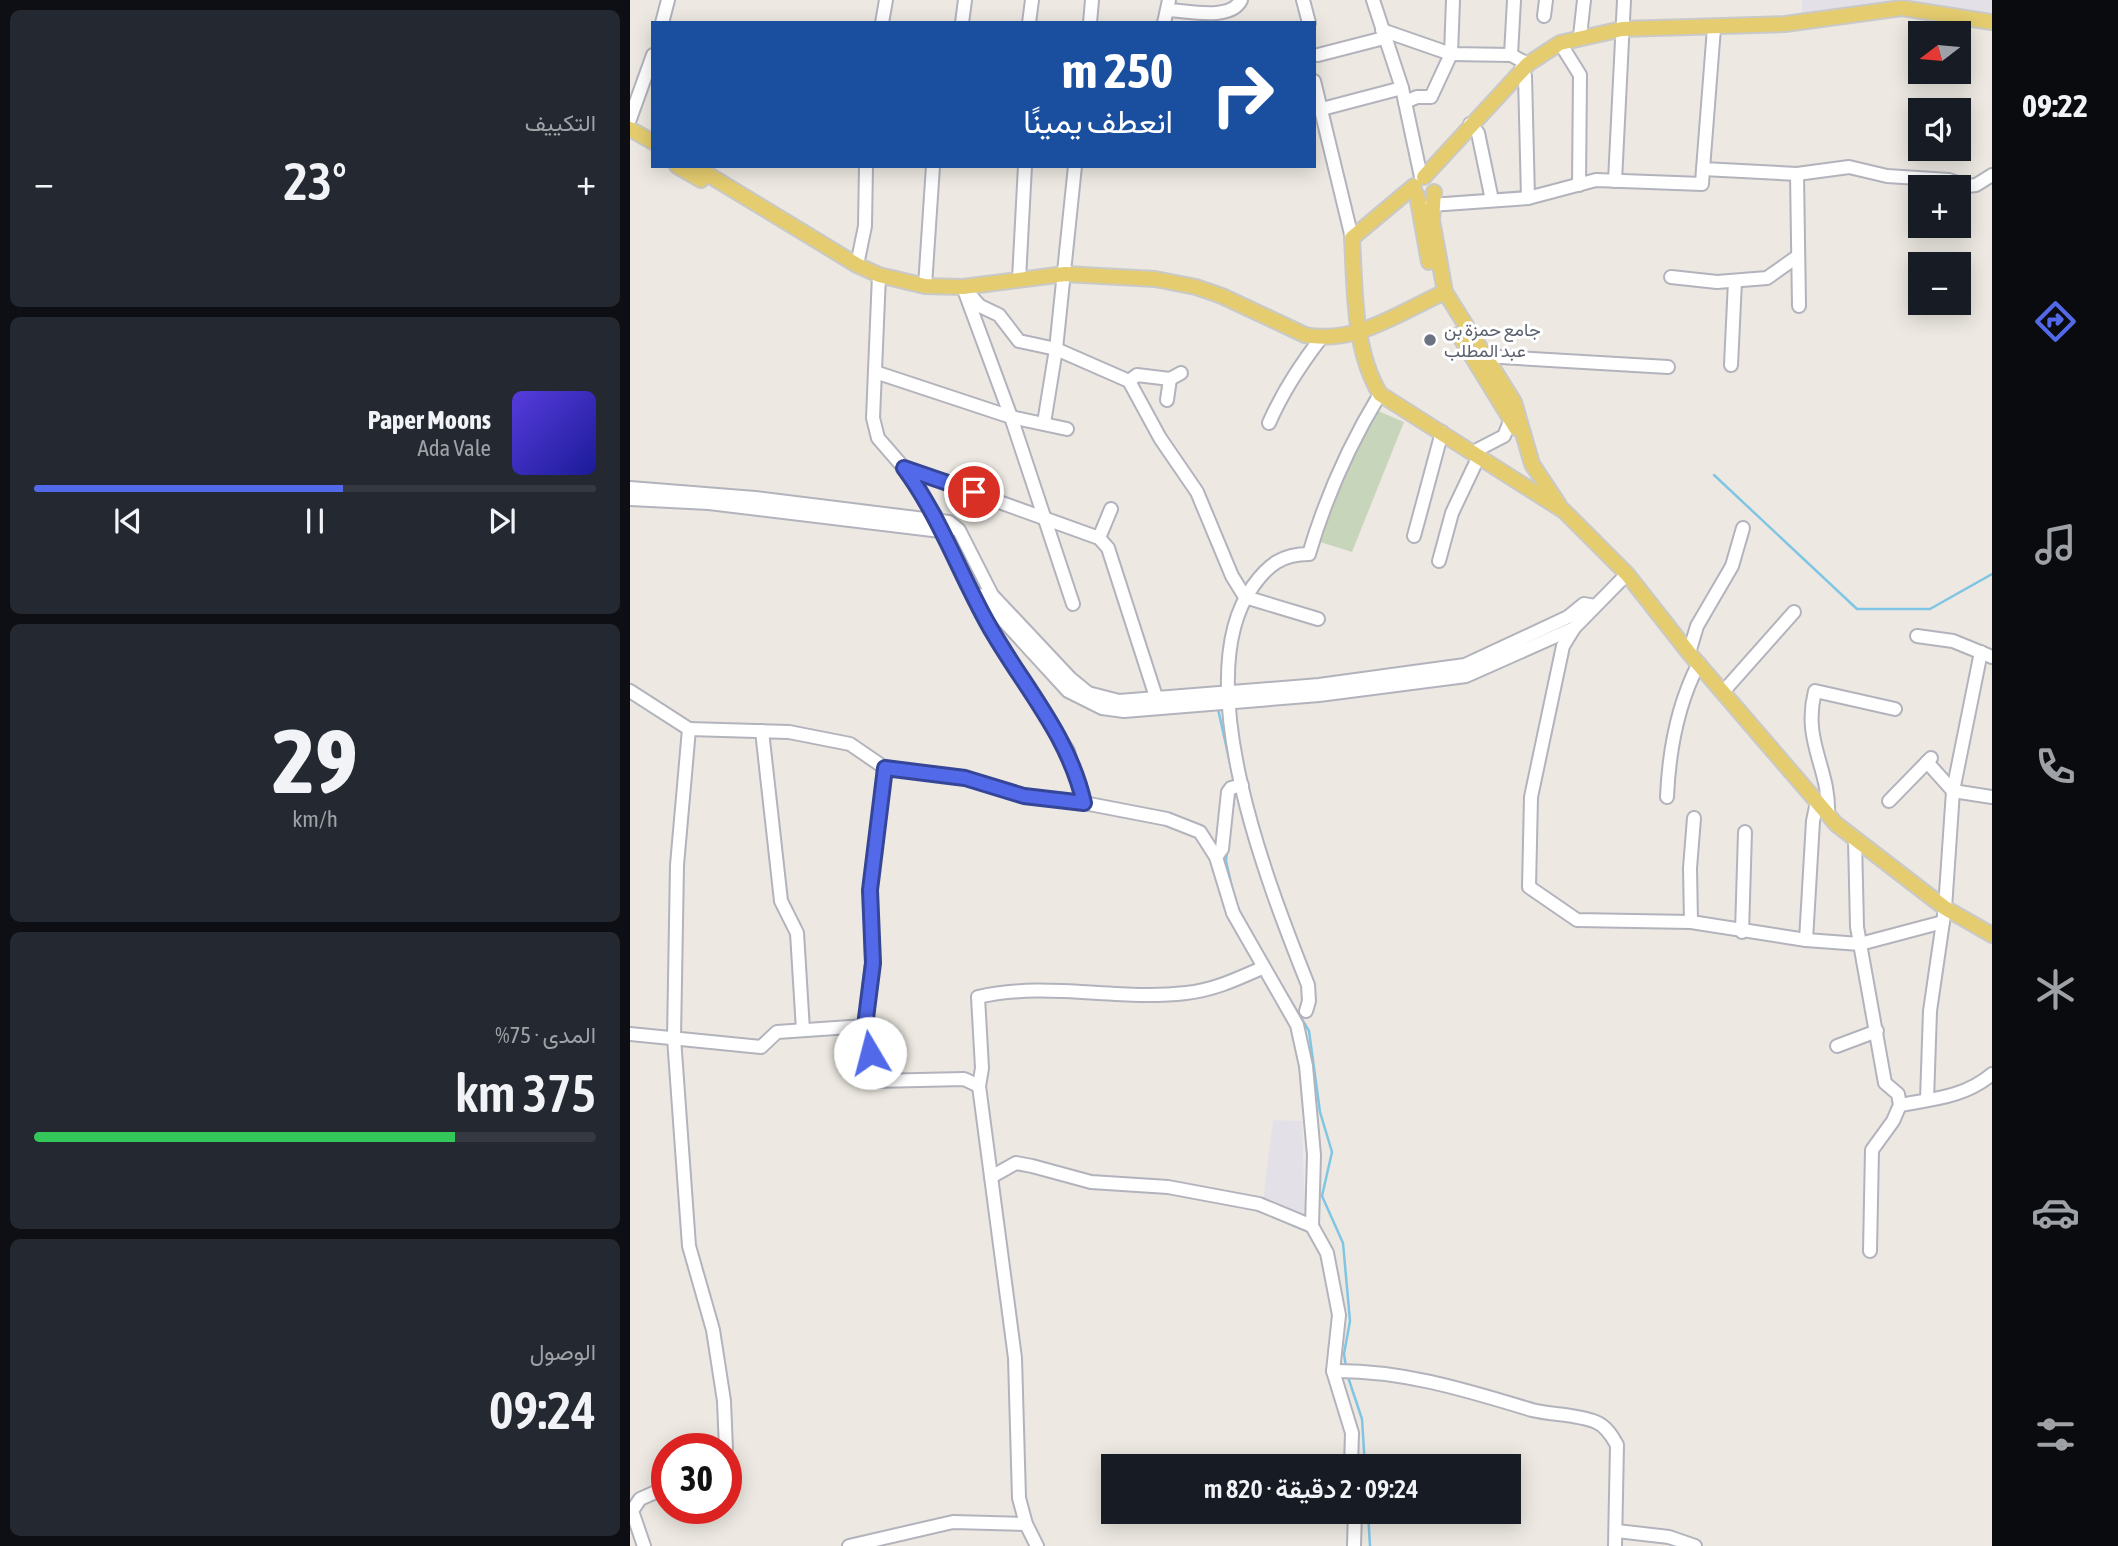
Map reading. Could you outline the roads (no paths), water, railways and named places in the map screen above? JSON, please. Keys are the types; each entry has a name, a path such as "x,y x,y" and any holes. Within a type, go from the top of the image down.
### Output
{"main road":[{"path":"1563,511 1380,394 1373,382 1359,331 1352,238 1419,184 1524,66 1560,43 1580,36 1622,29 1784,24 1902,8 1992,22"},
{"path":"630,129 651,141"},
{"path":"630,139 651,151"},
{"path":"680,168 786,230 804,235"},
{"path":"697,168 857,265 879,275 925,286 963,287 1065,274 1154,279 1196,287 1305,335 1321,338 1359,331 1395,317 1440,294"},
{"path":"1419,184 1434,182 1440,294 1514,402 1523,442"},
{"path":"1419,184 1440,294 1511,419 1541,480 1563,511 1627,573 1694,658 1828,814 1944,915 1992,935"}],"street":[{"path":"663,21 668,0"},
{"path":"882,21 886,0"},
{"path":"962,21 965,0"},
{"path":"1029,21 1032,0"},
{"path":"1090,21 1093,0"},
{"path":"1167,11 1227,12 1238,6 1241,0"},
{"path":"1303,0 1308,21"},
{"path":"1373,0 1402,88 1419,184"},
{"path":"1405,102 1417,97 1431,97 1451,54 1453,0"},
{"path":"1511,55 1514,0"},
{"path":"1544,16 1546,0"},
{"path":"1580,36 1584,0"},
{"path":"1615,181 1624,0"},
{"path":"1433,199 1528,198 1596,180 1702,184 1714,28"},
{"path":"1316,52 1383,34 1451,54 1511,55 1524,66 1528,198"},
{"path":"1560,43 1580,75 1579,185"},
{"path":"630,120 651,61"},
{"path":"1316,88 1352,238"},
{"path":"1322,109 1402,88"},
{"path":"1470,124 1478,133 1492,200"},
{"path":"1703,169 1797,174 1849,167 1887,176 1949,180 1967,186 1976,186 1992,175"},
{"path":"857,265 865,226 866,168"},
{"path":"925,286 933,168"},
{"path":"1019,279 1025,168"},
{"path":"1044,423 1056,349 1075,168"},
{"path":"1797,174 1799,306"},
{"path":"1671,277 1717,282 1767,278 1798,256"},
{"path":"879,275 873,418 878,438 904,468 941,526 988,624 1068,751 1084,803"},
{"path":"1731,365 1735,281"},
{"path":"963,287 980,306 999,316 1019,341 1056,349 1129,381 1160,438 1197,492 1232,576 1245,597 1318,619"},
{"path":"963,287 1011,417 1073,604"},
{"path":"1269,423 1280,398 1321,338"},
{"path":"1484,356 1668,367"},
{"path":"875,372 1011,417 1067,429"},
{"path":"1129,381 1137,375 1175,376 1167,400"},
{"path":"1306,1011 1309,1001 1308,985 1259,856 1242,785 1229,695 1228,651 1245,597 1267,567 1279,559 1309,554 1322,508 1352,440 1380,394"},
{"path":"1439,561 1452,513 1476,454 1504,436 1511,419"},
{"path":"1414,536 1441,432"},
{"path":"904,468 1044,516 1099,538 1108,548 1156,697"},
{"path":"630,488 941,526 953,535 984,601 1075,696 1102,708 1124,711 1465,665 1568,617 1584,604 1595,606"},
{"path":"630,499 709,499"},
{"path":"1099,538 1111,509"},
{"path":"941,526 948,522 959,530 992,595 1080,687 1098,697 1119,701 1156,697 1319,695 1466,676 1574,628"},
{"path":"1667,797 1668,763 1694,658 1697,626 1732,566 1743,528"},
{"path":"1627,573 1574,628 1563,646 1531,797 1529,887 1577,920 1691,922 1742,932 1860,944 1944,915"},
{"path":"1723,692 1794,612"},
{"path":"1917,636 1953,642 1987,654 1953,791 1944,915 1930,1011 1927,1100"},
{"path":"630,691 689,729 789,732 850,744 885,768 965,778 1024,796 1084,803 1167,819 1200,832 1216,857 1228,901 1262,968 1297,1025 1306,1066 1314,1155 1312,1226 1327,1253 1339,1315 1333,1371 1352,1433 1351,1454"},
{"path":"1828,814 1828,799 1810,729 1815,691 1895,709"},
{"path":"689,729 677,865 674,1038 689,1246 713,1330 724,1401 725,1433"},
{"path":"762,731 781,901 797,933 803,1030"},
{"path":"1889,801 1929,760 1953,791 1992,797"},
{"path":"885,768 870,890 873,963 865,1026 875,1081 964,1079 979,1086"},
{"path":"1216,857 1222,849 1228,792 1231,788 1242,785"},
{"path":"1806,940 1813,821 1818,802"},
{"path":"1691,922 1690,868 1695,818"},
{"path":"1742,932 1745,832"},
{"path":"1855,839 1860,944 1885,1083 1898,1094 1900,1105 1893,1121 1872,1150 1871,1251"},
{"path":"1037,1546 1026,1524 1019,1498 1014,1345 979,1086 982,1068 978,997 1036,990 1185,993 1223,986 1262,968"},
{"path":"630,1034 761,1047 777,1032 865,1026"},
{"path":"1837,1046 1877,1031"},
{"path":"1900,1105 1955,1095 1979,1085 1992,1074"},
{"path":"991,1177 1016,1163 1091,1182 1168,1187 1259,1204 1312,1226"},
{"path":"1333,1371 1363,1370 1463,1388 1534,1410 1596,1422 1609,1431 1617,1446 1618,1531 1615,1546"},
{"path":"644,1546 632,1511 640,1499 651,1494"},
{"path":"849,1546 953,1522 1026,1524"},
{"path":"1354,1546 1355,1524"},
{"path":"1618,1531 1669,1537 1695,1546"}],"waterway":[{"path":"1714,475 1857,609 1930,609 1992,574"},
{"path":"1218,709 1234,781"},
{"path":"1230,827 1235,792"},
{"path":"1227,851 1226,861 1234,896"},
{"path":"1237,906 1245,922"},
{"path":"1274,973 1309,1031 1320,1112 1332,1152 1322,1196 1343,1243 1350,1321 1344,1354 1346,1367"},
{"path":"1348,1377 1362,1419 1364,1454"},
{"path":"1369,1524 1370,1546"}],"place":[{"name":"جامع حمزة بن عبد المطلب","path":"1430,340"}]}
